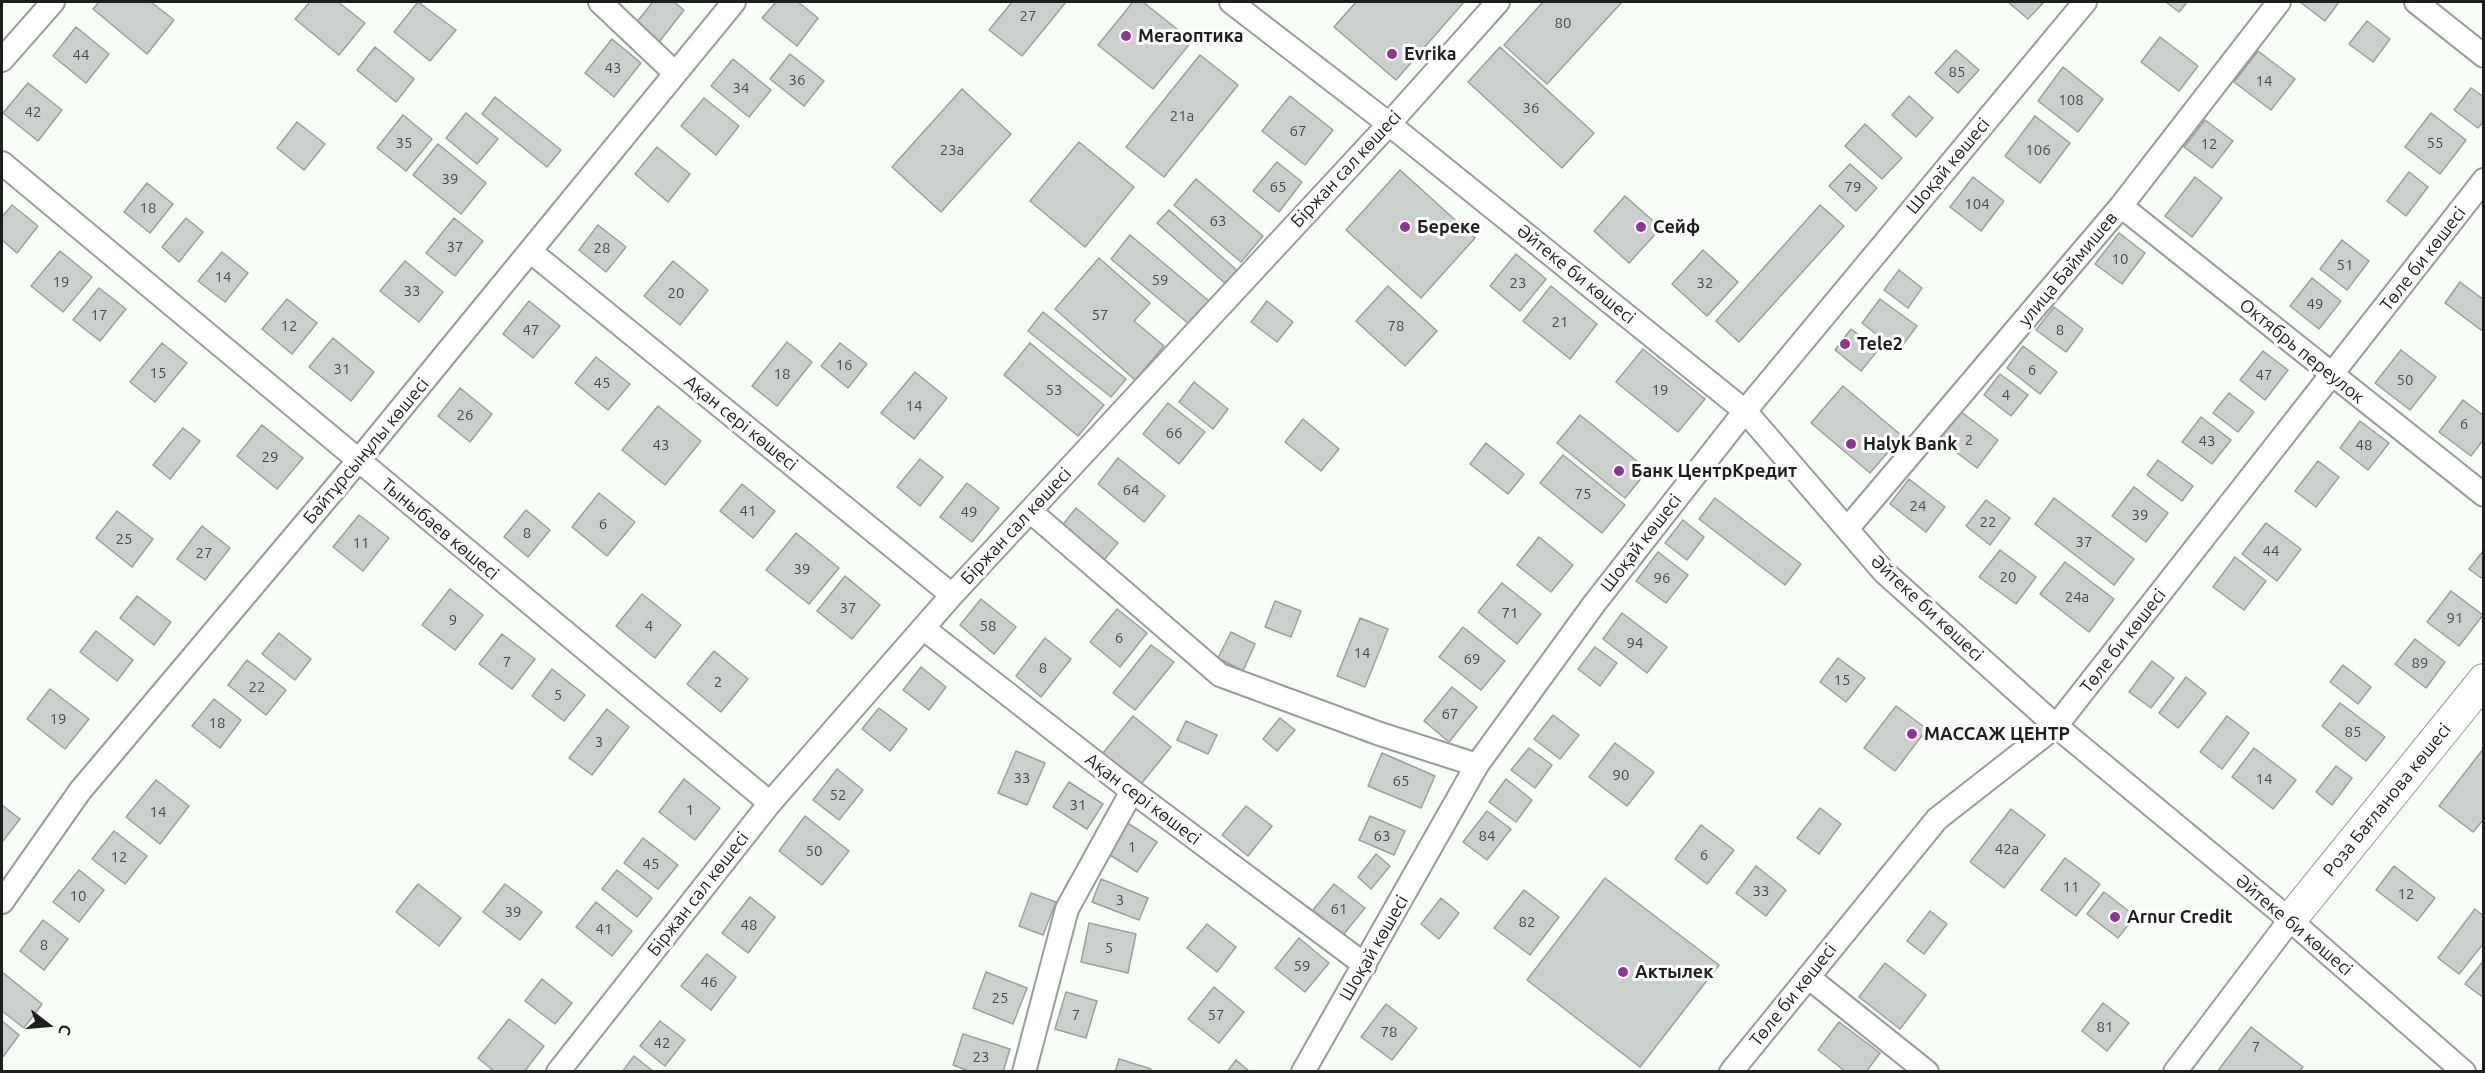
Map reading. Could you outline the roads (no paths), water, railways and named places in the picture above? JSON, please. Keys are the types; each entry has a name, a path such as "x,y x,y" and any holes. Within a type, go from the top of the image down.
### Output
{"street":[{"path":"2,60 53,2"},
{"path":"600,2 675,73"},
{"name":"Байтұрсынұлы көшесі","path":"2,902 80,791 358,461 734,2"},
{"name":"Әйтеке би көшесі","path":"1231,2 1389,124 1745,411 1884,572 2056,726 2290,920 2463,1071"},
{"name":"Біржан сал көшесі","path":"558,1071 770,803 952,595 1389,124 1498,2"},
{"name":"Шоқай көшесі","path":"1303,1071 1477,765 1594,604 1745,411 2085,2"},
{"name":"улица Баймишев","path":"1847,529 2121,206 2279,2"},
{"path":"2416,2 2484,56"},
{"name":"Тыныбаев көшесі","path":"2,163 770,803"},
{"name":"Төле би көшесі","path":"1731,1071 1937,819 2056,726 2484,180"},
{"name":"Октябрь переулок","path":"2121,206 2484,495"},
{"name":"Ақан сері көшесі","path":"530,251 952,595"},
{"path":"1030,511 1220,675 1380,734 1477,765"},
{"name":"Ақан сері көшесі","path":"923,628 1132,791 1365,965"},
{"name":"Роза Бағланова көшесі","path":"2290,920 2484,680"},
{"path":"1024,1071 1067,909 1132,791"},
{"path":"2175,1071 2290,920"},
{"path":"1808,977 1927,1071"}],"place":[{"name":"Мегаоптика","path":"1126,36"},
{"name":"Evrika","path":"1392,54"},
{"name":"Береке","path":"1405,227"},
{"name":"Сейф","path":"1641,227"},
{"name":"Tele2","path":"1845,344"},
{"name":"Halyk Bank","path":"1851,444"},
{"name":"Банк ЦентрКредит","path":"1619,471"},
{"name":"МАССАЖ ЦЕНТР","path":"1912,734"},
{"name":"Arnur Credit","path":"2115,917"},
{"name":"Актылек","path":"1623,972"}]}
